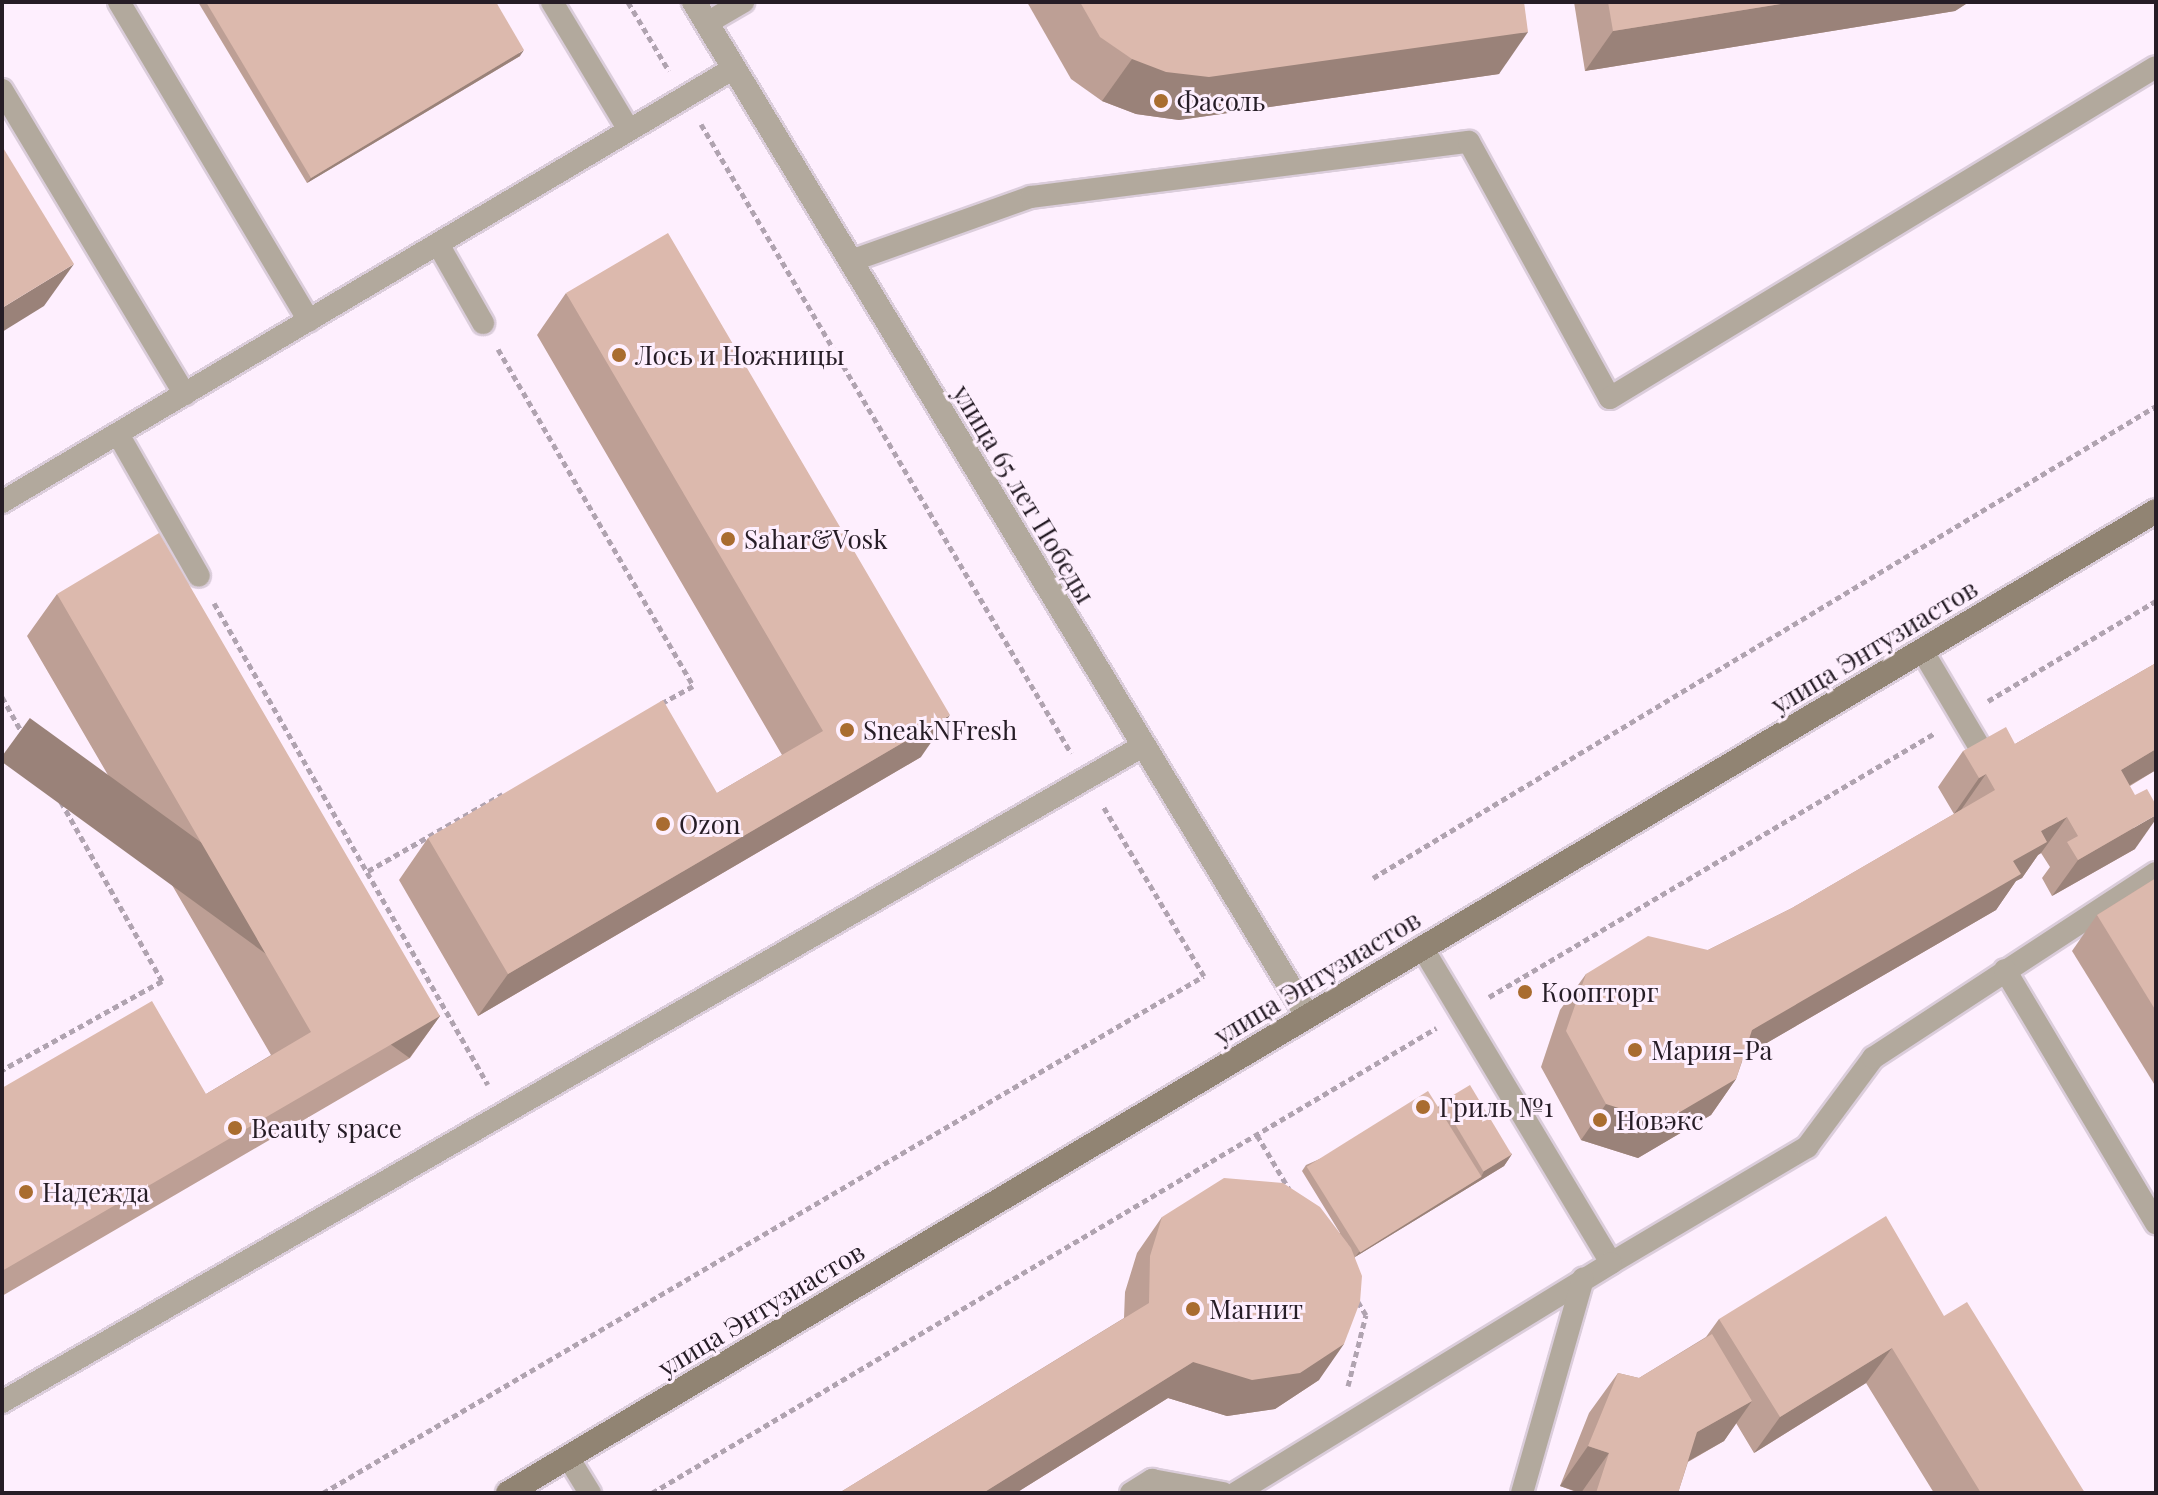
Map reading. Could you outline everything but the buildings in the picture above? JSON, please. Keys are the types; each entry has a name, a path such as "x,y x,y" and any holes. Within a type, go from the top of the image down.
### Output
{"street":[{"name":"улица 65 лет Победы","path":"700,12 1307,1015"},
{"name":"улица Энтузиастов","path":"508,1493 2156,511"}],"lane":[{"path":"119,2 309,321"},
{"path":"552,2 629,130"},
{"path":"700,12 743,2"},
{"path":"851,261 1031,197 1469,142 1610,398 2156,67"},
{"path":"2,502 734,68"},
{"path":"2,90 185,394"},
{"path":"438,244 483,323"},
{"path":"118,434 199,576"},
{"path":"1922,650 1991,766"},
{"path":"2,1402 1143,746"},
{"path":"1236,1493 1583,1279 1807,1147 1873,1058 2156,873"},
{"path":"1422,947 1611,1263"},
{"path":"2005,970 2156,1223"},
{"path":"1522,1493 1583,1279"},
{"path":"568,1457 590,1493"},
{"path":"1131,1493 1152,1480 1223,1493"}],"path":[{"path":"323,1493 1204,976 628,2"},
{"path":"483,323 693,686 652,709"},
{"path":"1373,878 2156,406"},
{"path":"199,576 504,1114"},
{"path":"652,1493 2156,601"},
{"path":"2,697 162,981 2,1070"},
{"path":"368,871 517,786"},
{"path":"1257,1135 1296,1199"},
{"path":"1337,1431 1366,1315 1350,1289"}],"place":[{"name":"Фасоль","path":"1161,101"},
{"name":"Лось и Ножницы","path":"619,355"},
{"name":"Sahar&Vosk","path":"728,539"},
{"name":"SneakNFresh","path":"847,730"},
{"name":"Ozon","path":"663,824"},
{"name":"Коопторг","path":"1525,992"},
{"name":"Мария-Ра","path":"1635,1050"},
{"name":"Гриль №1","path":"1423,1107"},
{"name":"Новэкс","path":"1600,1120"},
{"name":"Beauty space","path":"235,1128"},
{"name":"Надежда","path":"26,1192"},
{"name":"Магнит","path":"1193,1309"}]}
